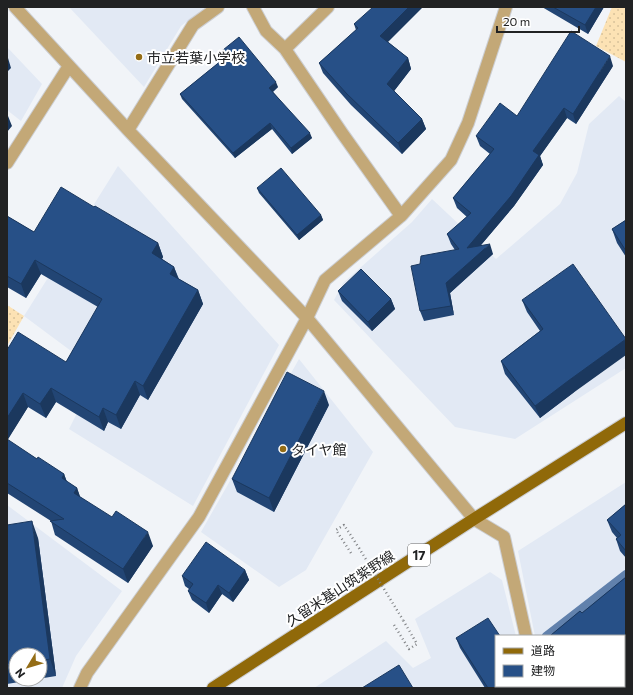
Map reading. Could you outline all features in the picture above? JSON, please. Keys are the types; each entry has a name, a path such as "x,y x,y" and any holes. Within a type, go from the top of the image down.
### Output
{"main road":[{"name":"久留米基山筑紫野線","path":"213,688 474,519 626,423"}],"street":[{"path":"15,7 128,130 308,318 474,519 504,537 526,635"},
{"path":"128,130 193,25 218,7"},
{"path":"253,7 266,32 285,49 401,216"},
{"path":"285,49 328,7"},
{"path":"80,688 87,673 199,517 308,318 325,280 401,216 451,160 468,123 506,7"},
{"path":"7,163 69,66"}],"path":[{"path":"351,553 336,530 344,525 417,644 409,648 394,625"}],"shaded area":[{"name":"市立若葉小学校","path":"69,7 205,7 181,26 144,87"},
{"path":"612,7 626,7 626,62 596,46"},
{"path":"7,47 42,84 21,121 7,110"},
{"path":"619,96 626,102 626,368 515,439 455,427 334,300 343,283 412,222 432,199 496,259 560,204 577,173 589,124"},
{"path":"118,166 279,345 193,506 69,429 98,371 24,316"},
{"path":"7,305 24,316 7,346"},
{"path":"299,359 373,452 306,570 279,587 201,532"},
{"path":"626,482 626,576 549,635 535,635 518,551"},
{"path":"7,505 122,591 76,656 62,688 7,688"},
{"path":"490,572 502,580 516,635 495,635 495,687 540,688 314,688 386,641 413,668 431,658 415,619"}],"building":[{"path":"373,7 409,7 380,36 408,58 387,84 422,119 398,143 347,94 319,63 358,28 354,24"},
{"path":"553,7 596,7 585,25"},
{"path":"571,31 610,56 573,114 564,108 533,151 539,155 511,196 467,248 490,244 446,283 451,306 420,311 411,266 420,264 421,256 459,249 447,234 471,213 453,198 494,149 476,136 500,103 517,116"},
{"path":"239,37 276,82 269,88 310,133 291,148 270,123 233,153 180,94 222,60 218,54"},
{"path":"281,168 321,215 297,235 257,188"},
{"path":"61,187 158,243 152,253 174,267 170,274 198,290 143,386 135,381 116,415 103,408 99,417 51,388 40,404 23,393 7,418 7,350 18,332 66,362 102,299 35,260 21,284 7,276 7,216 34,232"},
{"path":"626,220 626,251 612,229"},
{"path":"573,264 626,339 535,406 501,361 543,329 522,300"},
{"path":"361,269 391,299 368,322 338,291"},
{"name":"タイヤ館","path":"287,372 324,391 269,498 232,479"},
{"path":"7,439 37,459 38,457 64,474 62,478 77,488 74,493 112,517 116,511 148,532 123,569 50,521 64,519 7,483"},
{"path":"626,504 626,551 616,539 621,535 607,520"},
{"path":"32,521 50,659 48,659 48,647 8,647 7,666 7,525"},
{"path":"206,542 245,570 229,593 218,585 206,603 188,591 193,584 182,576"},
{"path":"626,577 626,688 591,687 625,687 625,635 551,635 580,611 582,613"},
{"path":"488,618 499,635 495,635 495,687 532,688 488,688 456,638"},
{"path":"399,665 413,688 362,688"}],"waterway":[{"path":"547,635 626,574"}],"place":[{"name":"市立若葉小学校","path":"139,57"},
{"name":"タイヤ館","path":"283,449"}]}
